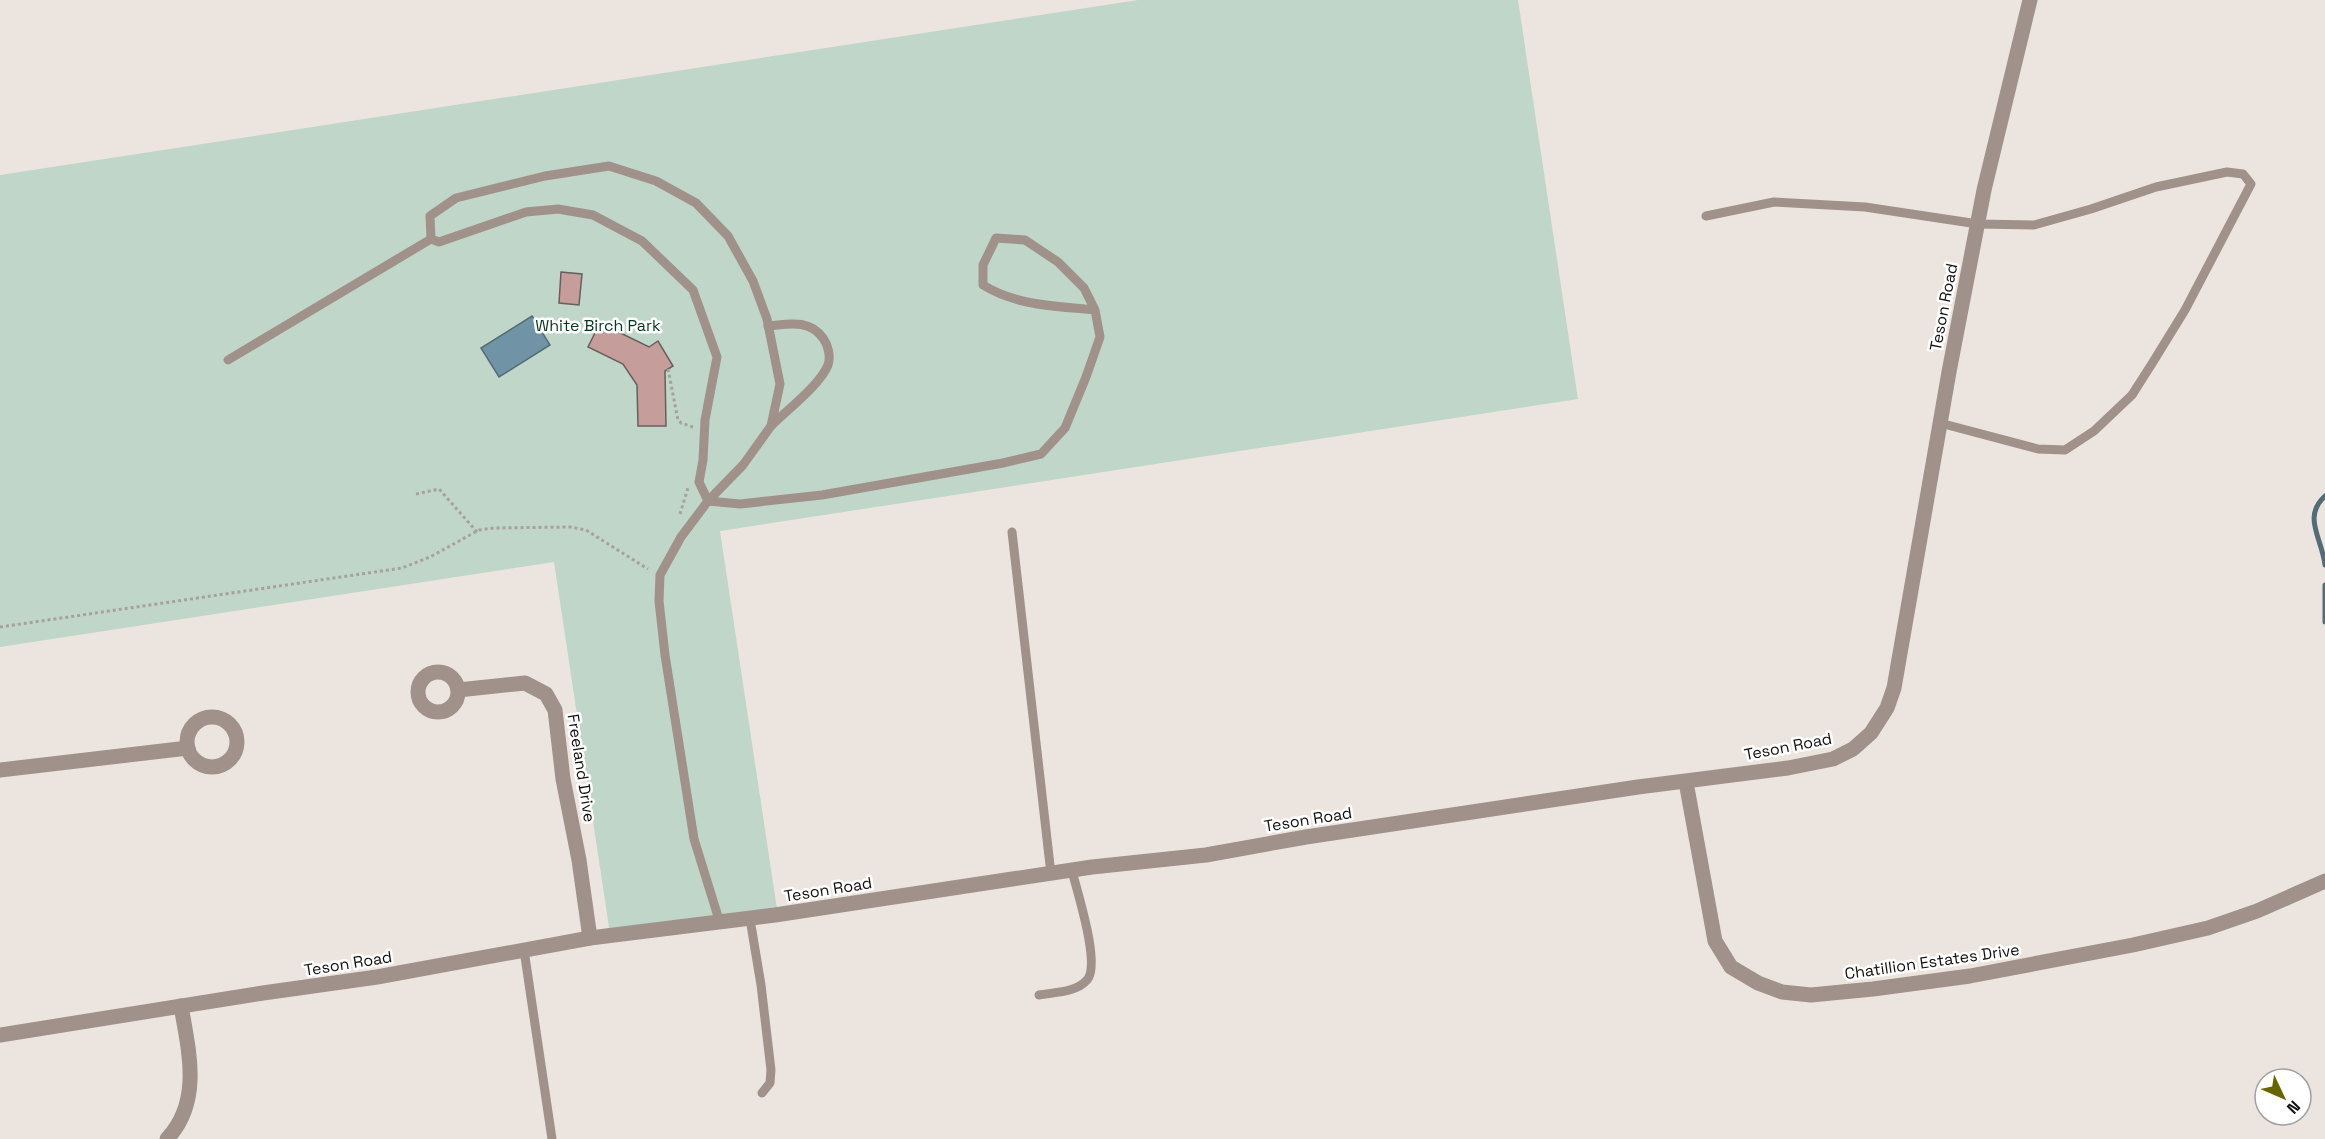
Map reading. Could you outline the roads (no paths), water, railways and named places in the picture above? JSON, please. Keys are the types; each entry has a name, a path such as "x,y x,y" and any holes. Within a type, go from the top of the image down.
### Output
{"street":[{"name":"Teson Road","path":"0,1035 377,977 590,938 750,919 1072,871 1206,855 1306,837 1788,768 1833,759 1853,749 1871,733 1887,708 1894,688 1940,423 1978,224 2030,0"},
{"name":"Freeland Drive","path":"458,690 525,683 546,694 555,710 563,779 579,860 590,938"},
{"path":"0,770 188,748"},
{"name":"Chatillion Estates Drive","path":"1686,782 1715,941 1731,967 1758,983 1782,992 1811,995 1959,978 2133,945 2208,928 2257,911 2325,881"},
{"path":"167,1139 183,1118 188,1100 191,1066 181,1006"}],"lane":[{"path":"431,239 429,216 456,198 545,176 609,166 656,181 696,203 728,236 753,281 768,326 780,384 771,426"},
{"path":"1706,216 1774,202 1865,207 1978,224 2034,225 2156,187 2227,172 2243,174 2251,183 2185,310 2153,362 2132,395 2094,431 2065,450 2038,449 1940,423"},
{"path":"431,239 439,242 526,212 558,208 593,214 642,241 693,290 717,357 705,420 703,460 699,482 708,501"},
{"path":"708,501 740,504 822,495 1003,463 1041,454 1065,428 1086,378 1100,337 1095,310 1084,288 1058,262 1025,240 996,238 983,265 983,285 1001,296 1039,305 1095,310"},
{"path":"228,360 431,239"},
{"path":"720,923 694,838 665,655 659,600 660,575 681,537 708,501 744,465 771,426 816,381 828,365 829,353 825,340 814,327 792,323 768,326"},
{"path":"1012,532 1052,874"},
{"path":"1039,995 1075,989 1087,981 1092,973 1091,952 1072,871"},
{"path":"750,919 761,985 771,1070 770,1083 762,1093"},
{"path":"524,950 552,1139"}],"water":[{"path":"532,316 550,345 499,377 481,348"}],"waterway":[{"path":"2325,496 2318,504 2314,520 2325,565"},
{"path":"2325,585 2325,622"}],"park label":[{"name":"White Birch Park","path":"598,325"}]}
